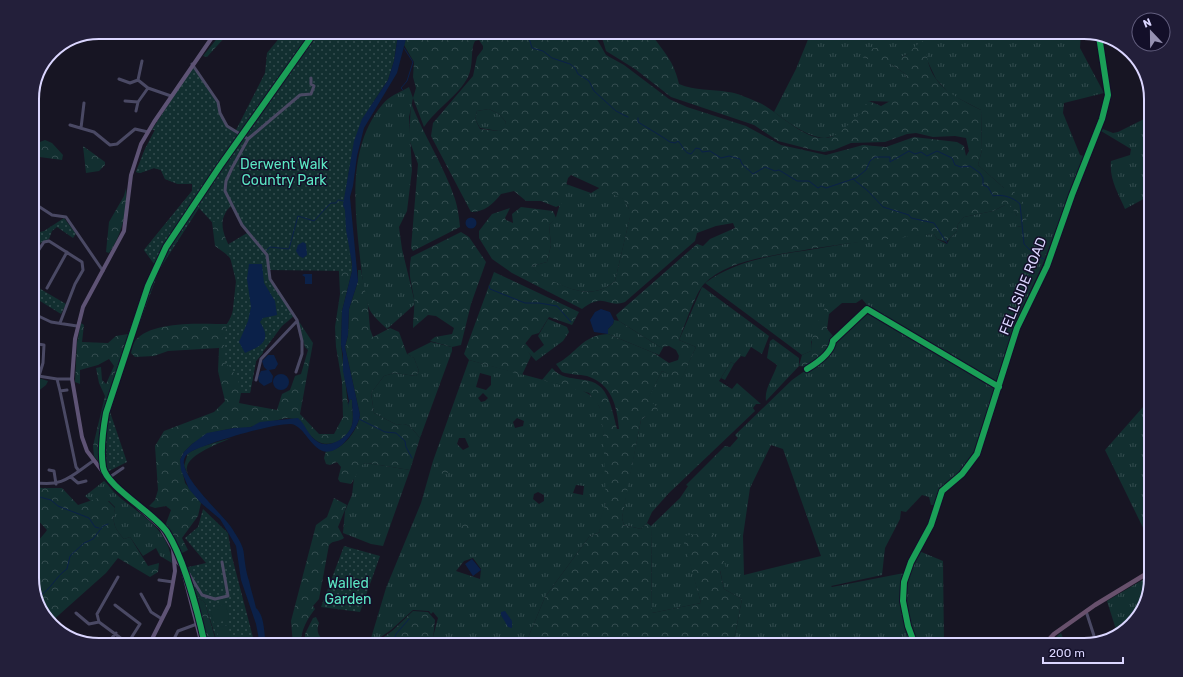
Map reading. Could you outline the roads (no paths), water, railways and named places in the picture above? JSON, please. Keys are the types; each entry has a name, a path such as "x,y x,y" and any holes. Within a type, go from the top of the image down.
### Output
{"highway":[{"path":"1050,638 1086,611 1144,575"}],"main road":[{"path":"200,638 182,570 175,558 170,541 161,528 148,514 121,494 93,461 82,437 72,379 77,326 86,302 124,231 131,175 138,151 148,132 171,96 211,39"},
{"path":"152,638 169,605 174,582 175,558"},
{"path":"175,565 182,570"}],"street":[{"name":"FELLSIDE ROAD","path":"912,638 908,626 903,601 904,582 911,562 933,522 942,491 962,474 977,454 1017,328 1047,266 1072,195 1102,119 1108,95 1099,41"},
{"path":"138,80 142,61"},
{"path":"192,64 218,102 220,113 227,126 247,139"},
{"path":"296,372 302,354 302,341 297,321 270,279 267,255 242,225 225,191 232,168 247,139 300,95 311,94 314,86 311,84 311,78"},
{"path":"119,79 130,83 138,80"},
{"path":"138,80 148,88 171,96"},
{"path":"136,112 138,102 148,88"},
{"path":"125,101 138,102"},
{"path":"81,128 84,104"},
{"path":"70,125 94,132 107,144 113,146 135,129 148,132"},
{"path":"39,207 52,215 66,217 103,271"},
{"path":"39,250 44,242 48,241 82,262 83,267 60,323"},
{"path":"47,288 67,252"},
{"path":"39,317 45,320 77,326"},
{"path":"256,380 261,359 297,321"},
{"path":"39,344 44,345 44,363 39,376 57,379 72,379"},
{"path":"57,379 76,467 79,471"},
{"path":"60,391 67,390"},
{"path":"39,483 56,484 63,482 93,461"},
{"path":"107,479 123,468"},
{"path":"49,470 56,470 56,484"},
{"path":"71,477 78,483 86,481"},
{"path":"182,570 189,574 202,595 215,599 228,596 222,562"},
{"path":"118,577 97,614 99,622 121,638"},
{"path":"158,580 174,582"},
{"path":"141,594 151,612 162,619"},
{"path":"115,605 140,624 132,638"},
{"path":"1086,611 1094,637"},
{"path":"76,613 88,624 99,622"},
{"path":"175,638 178,631 197,624"},
{"path":"112,638 116,634"}],"water":[{"path":"397,39 406,39 397,73 364,128 357,156 350,197 358,281 349,309 348,335 345,347 360,415 356,426 344,443 334,450 326,452 313,444 297,426 291,424 255,430 208,445 189,453 184,460 185,469 191,480 228,523 242,545 247,574 256,608 259,611 264,625 265,638 259,638 256,624 241,580 236,546 220,519 201,503 189,489 181,470 180,460 184,452 192,444 207,433 234,428 251,427 260,422 298,418 312,437 323,444 338,441 350,430 353,419 352,400 350,399 348,408 349,401 343,371 343,355 341,345 342,311 352,271 352,263 346,230 345,210 343,205 354,141 362,119 388,80 394,61"},
{"path":"469,218 473,218 475,219 475,227 469,228 466,225 466,221"},
{"path":"303,242 306,244 307,255 303,258 299,256 296,251 298,245"},
{"path":"249,264 262,264 264,283 275,301 277,315 263,318 260,322 265,333 263,342 256,348 245,353 239,342 248,321 251,307 247,279"},
{"path":"312,274 312,284 305,284 305,277 302,275"},
{"path":"601,309 610,312 614,320 613,324 608,329 608,334 594,332 590,320 595,312"},
{"path":"268,355 274,355 278,364 275,369 269,370 273,376 272,382 264,386 259,382 258,377 261,371 267,370 262,361"},
{"path":"281,374 287,376 289,382 287,388 281,390 275,388 273,382 275,376"},
{"path":"472,559 481,570 473,576 465,564"},
{"path":"505,611 512,621 512,628 508,627 501,615 501,612"}],"waterway":[{"path":"529,39 532,48 543,51 552,58 570,64 575,68 578,74 589,81 594,91 616,111 628,117"},
{"path":"403,90 401,88 407,81 413,62 404,48"},
{"path":"638,118 638,122 670,142 675,143 678,141 685,151 691,154 696,148 700,149 702,152 710,151 721,158 729,156 740,159 742,164 753,174 765,167 775,171 779,170 797,181 809,181 818,188 821,186 826,188 856,178 866,170 870,161 875,157 890,157 890,162 909,151 915,154 921,152 927,156 937,151 952,158 955,165 961,167 970,166 980,173 983,178 983,185 988,187 993,196 1000,195 1007,197 1020,204 1024,244 1035,255 1044,259"},
{"path":"853,179 868,191 883,207 909,215 911,218 934,223 947,243"},
{"path":"267,250 270,247 289,249 298,216 314,221 331,203 336,203 338,200 344,201"},
{"path":"489,286 490,289 525,303 539,303 557,306 571,322"},
{"path":"359,419 385,432 396,433 405,441 406,447 412,458"},
{"path":"39,497 51,500 58,506 89,518 95,527 99,528"},
{"path":"42,595 67,569 70,556 84,543 93,539 103,526 108,524"},
{"path":"395,638 396,634 409,619"}],"park label":[{"name":"Derwent Walk Country Park","path":"284,172"},
{"name":"Walled Garden","path":"348,592"}]}
